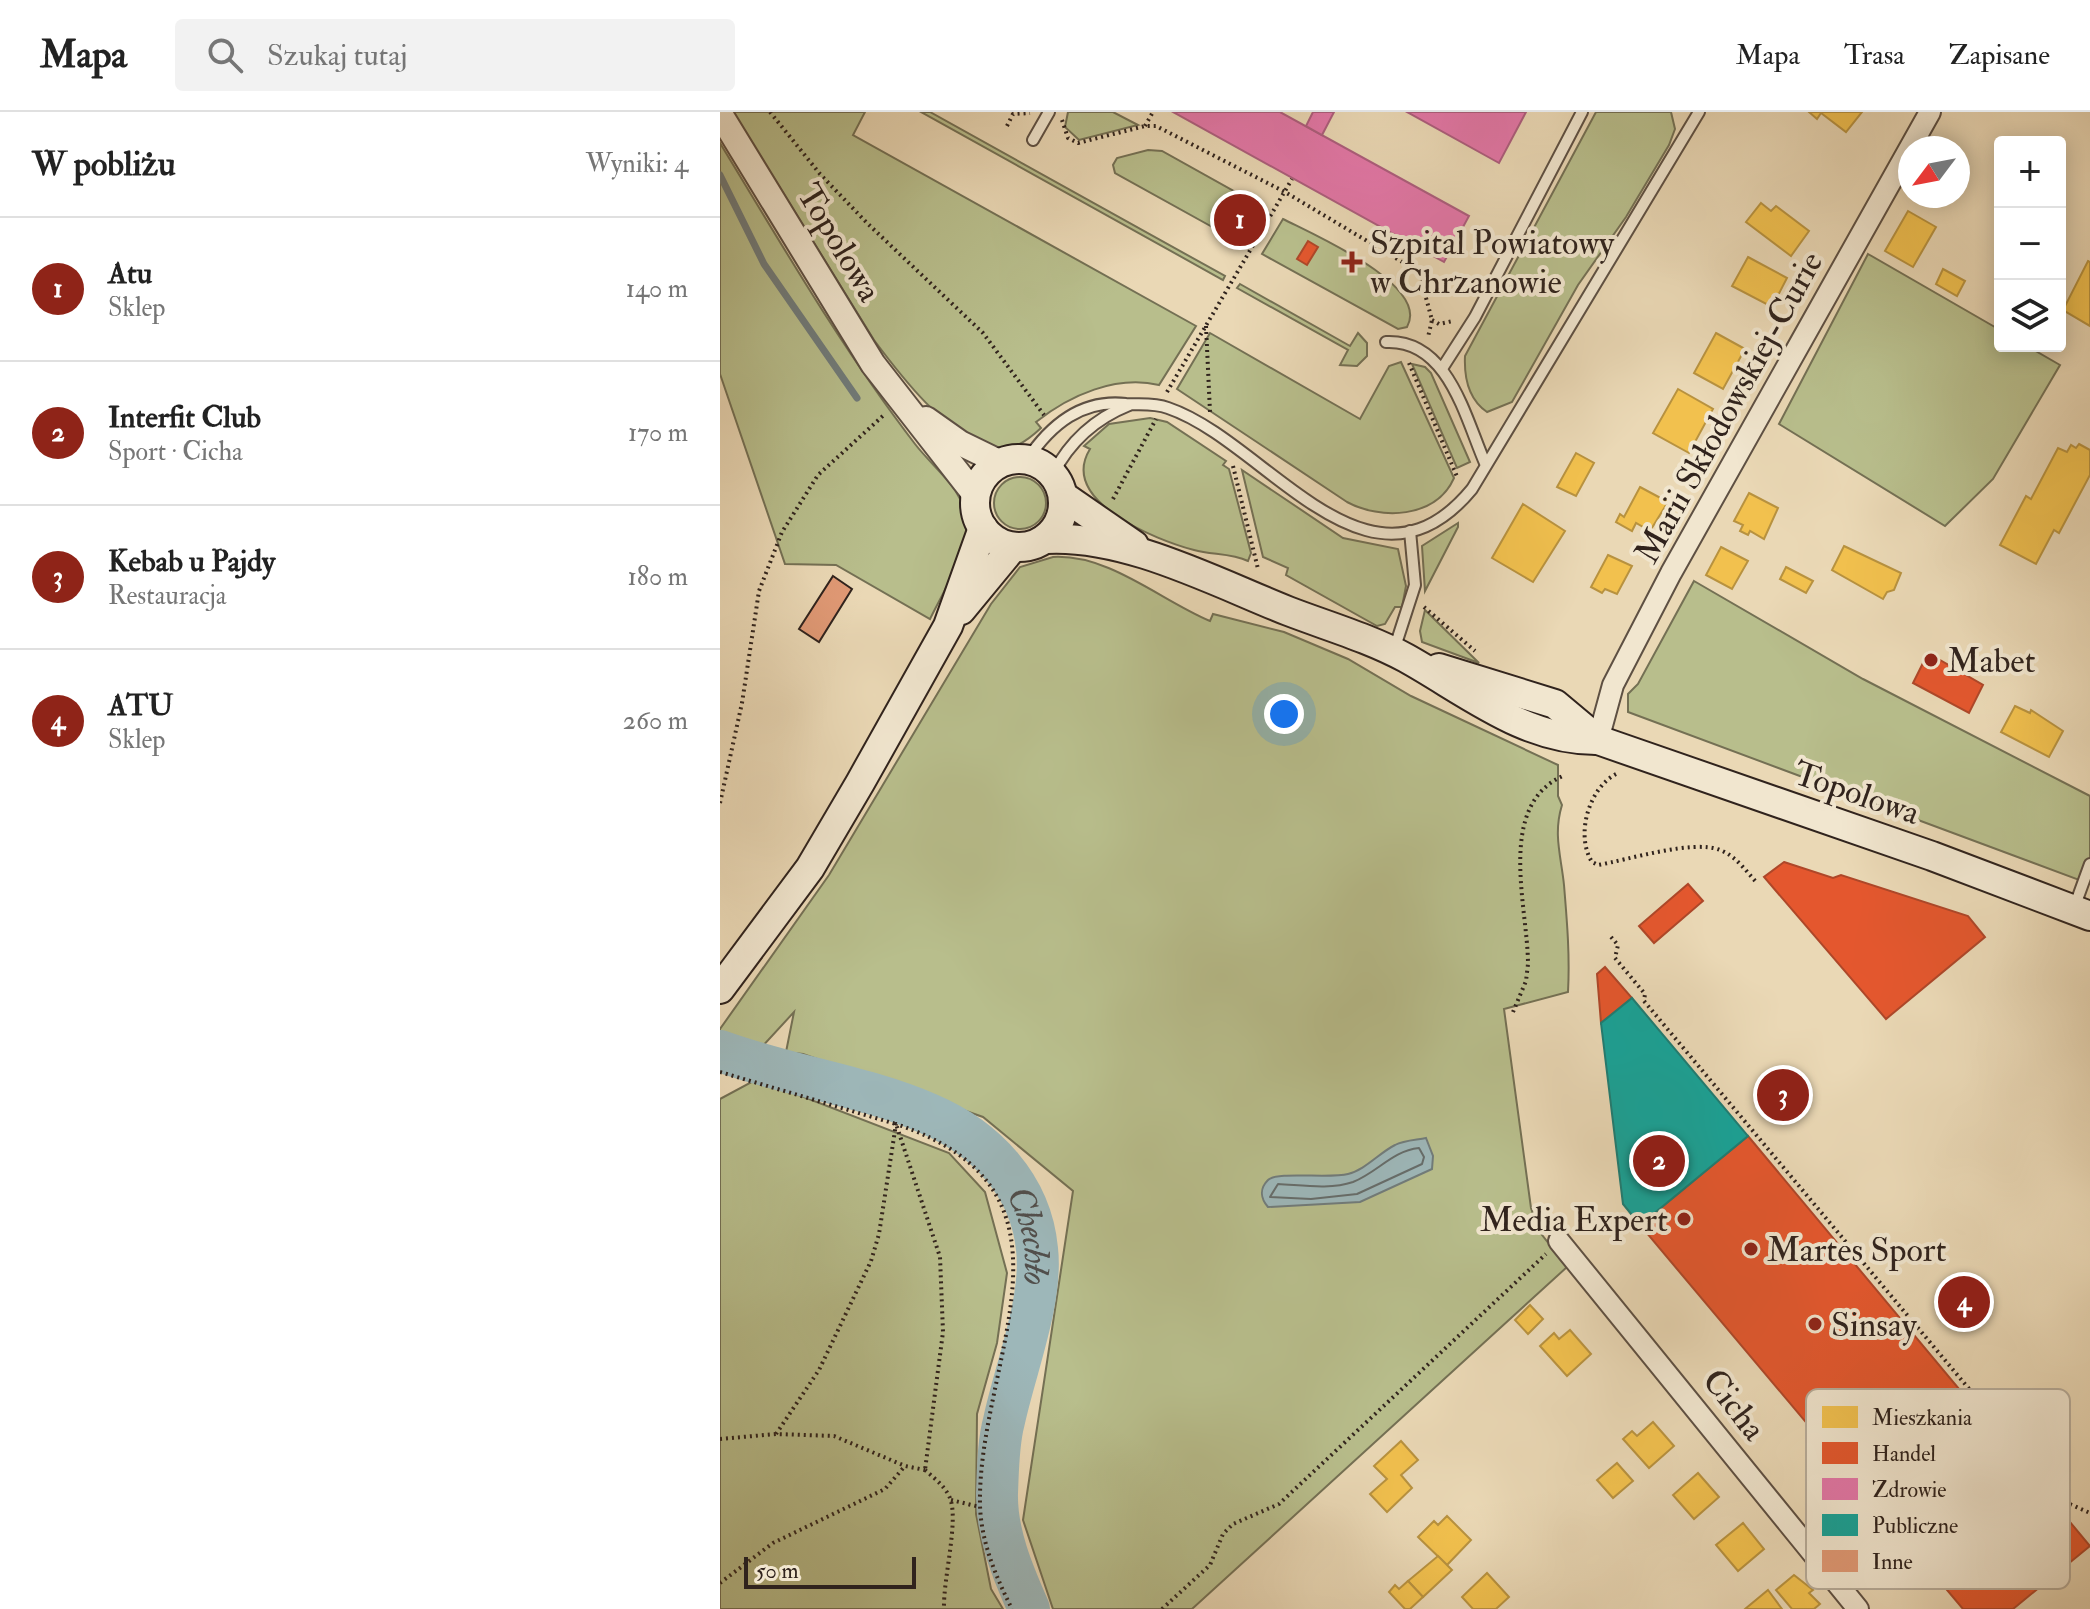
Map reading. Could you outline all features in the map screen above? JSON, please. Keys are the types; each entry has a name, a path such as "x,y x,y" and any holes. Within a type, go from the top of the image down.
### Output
{"main road":[{"path":"1014,462 1058,485 1060,520 1036,545 1013,547 1002,544 983,528 975,507 984,477 1014,462"},
{"name":"Topolowa","path":"1058,485 1148,554"},
{"path":"948,626 983,528"},
{"name":"Topolowa","path":"1045,539 1066,538 1148,554 1401,655 1478,702 1543,732 1567,741 1598,740 1918,851 2082,913"},
{"path":"720,989 810,868 948,626 1013,547"}],"street":[{"name":"Marii Skłodowskiej-Curie","path":"1598,740 1613,685 1665,583 1930,112"},
{"name":"Topolowa","path":"720,114 838,310 976,496"},
{"name":"Topolowa","path":"903,401 960,443 1014,462"},
{"name":"Cicha","path":"1559,1241 1806,1545"},
{"name":"Cicha","path":"1842,1589 1858,1609"}],"lane":[{"path":"1033,140 1049,112"},
{"path":"1443,367 1475,317 1582,112"},
{"path":"1014,462 1072,414 1109,401 1162,407 1200,425 1350,527 1376,533 1410,531 1448,514 1472,489 1485,463 1636,222 1699,112"},
{"path":"1386,342 1402,341 1422,349 1443,367 1485,463"},
{"path":"1058,485 1061,457 1087,428 1130,404"},
{"path":"1401,655 1415,585 1415,551 1410,531"},
{"path":"2082,913 2090,864"}],"path":[{"path":"770,112 867,223 983,333 1046,418"},
{"path":"1007,126 1013,114 1031,112"},
{"path":"1065,112 1063,129 1068,138 1078,143 1088,143 1145,126 1172,133 1285,192 1419,272 1432,320 1422,349 1407,365 1458,480 1453,489"},
{"path":"1145,126 1153,112"},
{"path":"1113,500 1162,407 1167,391 1292,179"},
{"path":"1201,408 1210,414 1206,326"},
{"path":"1154,389 1180,397"},
{"path":"720,803 742,703 759,591 782,532 818,475 903,401"},
{"path":"1233,465 1258,569"},
{"path":"1423,606 1480,656"},
{"path":"1513,1012 1526,981 1528,964 1521,837 1541,789 1565,775"},
{"path":"1594,795 1586,834 1588,856 1598,865 1696,847 1719,849 1735,859 1757,883"},
{"path":"1611,937 1618,945 1615,958 1645,994 1644,1001 1969,1389"},
{"path":"720,1072 930,1135 956,1149 985,1175 1002,1206 1012,1240 1012,1305 992,1400 980,1507 991,1566 1012,1609"},
{"path":"776,1434 819,1370 871,1261 879,1234 896,1124"},
{"path":"896,1124 940,1257 943,1332 925,1470"},
{"path":"1162,1609 1210,1565 1223,1534 1233,1524 1279,1504 1559,1241"},
{"path":"720,1439 776,1434 834,1436 905,1466 925,1470 943,1486 951,1500 953,1525 947,1555 944,1609"},
{"path":"720,1583 773,1543 885,1489 905,1466"},
{"path":"951,1500 980,1507"},
{"path":"2070,1504 2090,1513"}],"green space":[{"path":"733,112 865,112 853,135 1196,326 1159,385 1110,385 1079,396 1049,412 1036,422 1041,428 1012,447 991,448 974,441 926,403 874,340"},
{"path":"921,112 930,112 1225,276 1223,280"},
{"path":"1068,112 1113,112 1138,125 1079,140 1065,127"},
{"path":"1596,112 1671,112 1675,129 1669,145 1626,217 1578,285 1512,402 1487,412 1475,401 1468,387 1465,356"},
{"path":"720,143 862,371 915,444 955,489 965,511 967,533 964,545 930,619 836,565 785,564 720,374"},
{"path":"1148,150 1162,151 1264,208 1243,244 1115,173 1113,165 1117,158"},
{"path":"1283,219 1341,249 1386,278 1402,295 1410,311 1407,327 1398,329 1262,254"},
{"path":"1868,254 1994,327 1994,352 2037,352 2060,365 1993,479 1945,526 1779,424"},
{"path":"1240,284 1350,346 1358,333 1367,343 1367,356 1357,366 1340,365 1348,350 1237,288"},
{"path":"1210,333 1360,419 1389,366 1401,362 1454,478 1446,492 1434,502 1406,512 1375,512 1360,508 1177,389"},
{"path":"1412,364 1425,367 1431,373 1470,462 1457,468"},
{"path":"1150,418 1167,422 1226,461 1223,465 1229,469 1251,553 1248,561 1194,550 1157,537 1116,515 1099,501 1087,485 1084,468 1090,449 1084,446 1109,424"},
{"path":"1242,470 1343,538 1398,549 1406,586 1402,607 1395,607 1385,624 1377,626 1286,575 1288,568 1263,557"},
{"path":"1020,477 1038,485 1046,503 1038,521 1020,529 1002,521 994,503 1002,485"},
{"path":"1458,523 1458,527 1425,591 1422,546"},
{"path":"1053,557 1074,558 1114,570 1210,621 1213,614 1284,632 1348,659 1411,696 1558,765 1558,796 1562,805 1558,835 1567,925 1568,992 1504,1009 1531,1208 1539,1231 1567,1267 1192,1609 1053,1609 1023,1520 1073,1191 983,1117 803,1054 786,1052 794,1012 759,1050 720,1036 720,1029 829,875 991,604 1020,567"},
{"path":"1694,581 1863,679 2090,796 2090,884 1628,712 1628,694 1638,684"},
{"path":"1425,610 1479,663 1422,642 1420,631"},
{"path":"757,1079 949,1153 985,1192 1007,1273 997,1343 977,1414 976,1514 991,1589 1003,1609 720,1609 720,1099"}],"water":[{"path":"1426,1138 1433,1156 1432,1169 1360,1202 1268,1207 1264,1201 1263,1187 1273,1177 1348,1174 1399,1143"}],"building: Mieszkania":[{"path":"1809,112 1862,112 1846,132 1821,113 1817,119"},
{"path":"1761,203 1771,211 1776,206 1809,231 1791,256 1746,222"},
{"path":"1908,211 1936,227 1913,267 1885,251"},
{"path":"1748,257 1787,278 1772,307 1732,286"},
{"path":"2090,262 2090,326 2066,312 2066,304"},
{"path":"1943,269 1965,281 1957,296 1936,284"},
{"path":"1716,333 1745,349 1723,389 1694,373"},
{"path":"1678,389 1713,409 1689,453 1653,433"},
{"path":"2079,444 2090,450 2090,475 2059,533 2054,530 2036,564 2000,545 2026,496 2031,499 2058,448 2067,452 2071,445 2076,448"},
{"path":"1576,453 1594,463 1576,496 1557,487"},
{"path":"1640,487 1668,502 1650,531 1636,523 1632,531 1616,522 1620,514 1624,517"},
{"path":"1749,493 1778,508 1764,539 1750,531 1748,535 1740,531 1743,525 1734,521"},
{"path":"1523,504 1565,531 1533,582 1492,558"},
{"path":"1844,546 1901,573 1894,590 1887,592 1883,599 1832,570"},
{"path":"1721,547 1748,561 1732,589 1706,575"},
{"path":"1608,555 1632,566 1617,594 1605,589 1602,593 1591,587"},
{"path":"1786,567 1813,581 1806,593 1780,579"},
{"path":"2015,706 2030,713 2031,710 2063,731 2049,757 2001,732"},
{"path":"1530,1305 1543,1319 1528,1334 1515,1320"},
{"path":"1570,1330 1591,1354 1567,1376 1540,1346 1554,1333 1559,1339"},
{"path":"1653,1422 1674,1446 1649,1468 1623,1439 1632,1431 1637,1436"},
{"path":"1401,1441 1418,1460 1401,1475 1412,1488 1387,1512 1370,1494 1387,1479 1374,1466"},
{"path":"1617,1463 1633,1481 1613,1498 1597,1480"},
{"path":"1698,1473 1719,1497 1694,1519 1673,1495"},
{"path":"1447,1516 1471,1540 1447,1565 1418,1537 1434,1521 1438,1525"},
{"path":"1743,1523 1764,1549 1738,1571 1716,1545"},
{"path":"1438,1556 1452,1570 1423,1597 1408,1581"},
{"path":"1487,1573 1509,1597 1496,1609 1473,1609 1462,1597"},
{"path":"1794,1575 1806,1584 1806,1589 1813,1590 1809,1593 1820,1604 1814,1609 1792,1609 1776,1590"},
{"path":"1408,1581 1423,1597 1410,1609 1405,1609 1389,1592 1395,1585 1399,1589"},
{"path":"1768,1590 1782,1609 1745,1609"}],"building: Handel":[{"path":"1308,241 1318,247 1307,265 1297,259"},
{"path":"1928,653 1983,685 1969,713 1913,683"},
{"path":"1784,862 1833,878 1841,875 1968,916 1985,937 1886,1019 1764,877"},
{"path":"1688,884 1703,901 1654,943 1639,926"},
{"path":"1605,967 1632,998 1601,1023 1597,974"},
{"path":"1748,1136 1959,1389 1806,1389 1806,1422 1640,1225"},
{"path":"1968,1292 1975,1300 1959,1313 1953,1305"},
{"path":"2070,1522 2090,1546 2070,1562"},
{"path":"1946,1589 2037,1589 2013,1609 1963,1609"}],"building: Zdrowie":[{"path":"1173,112 1280,112 1469,216 1444,262"},
{"path":"1313,112 1334,112 1322,135 1306,126"},
{"path":"1407,112 1526,112 1499,163"}],"building: Publiczne":[{"path":"1632,998 1748,1136 1640,1225 1623,1204 1601,1023"}],"building: Inne":[{"path":"833,576 852,589 819,642 799,629"}],"waterway":[{"path":"720,175 764,264 857,398"},
{"name":"Chechło","path":"730,1070 744,1059 748,1049"},
{"name":"Chechło","path":"720,1051 878,1095 929,1114 969,1136 1002,1166 1015,1184 1033,1226 1038,1269 1032,1313 1001,1438 997,1508 1007,1552 1029,1609"}],"place":[{"name":"Atu","path":"1240,220"},
{"name":"Szpital Powiatowy w Chrzanowie","path":"1352,262"},
{"name":"Mabet","path":"1931,660"},
{"name":"Kebab u Pajdy","path":"1783,1095"},
{"name":"Interfit Club","path":"1659,1161"},
{"name":"Media Expert","path":"1684,1219"},
{"name":"Martes Sport","path":"1751,1249"},
{"name":"ATU","path":"1964,1302"},
{"name":"Sinsay","path":"1815,1324"}]}
